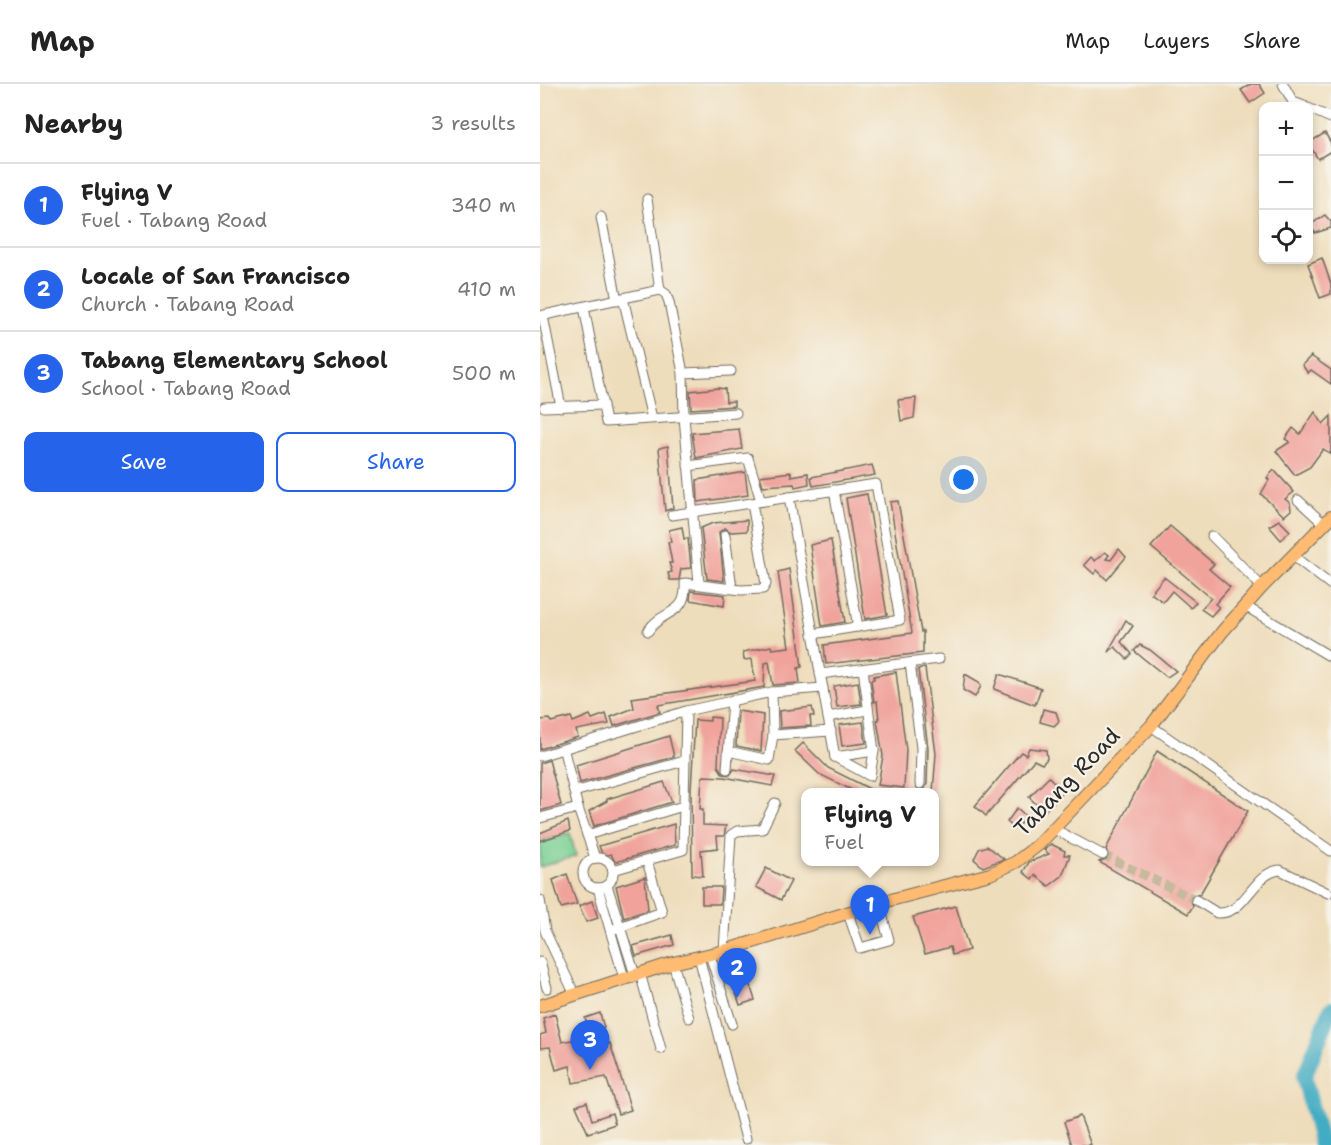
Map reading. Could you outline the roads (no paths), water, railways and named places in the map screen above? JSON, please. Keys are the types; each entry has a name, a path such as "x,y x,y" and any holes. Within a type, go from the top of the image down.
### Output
{"main road":[{"name":"Tabang Road","path":"540,1006 673,963 724,951 879,903 990,874 1016,862 1054,829 1151,726 1262,586 1328,521"}],"street":[{"path":"1283,84 1293,102"},
{"path":"1313,110 1331,118"},
{"path":"648,198 660,290"},
{"path":"601,217 652,418"},
{"path":"561,407 542,316 660,290 666,294 683,373 684,417 699,583"},
{"path":"584,307 606,422 736,413"},
{"path":"540,360 552,358"},
{"path":"683,373 731,370"},
{"path":"544,407 603,405"},
{"path":"648,631 657,620 681,606 685,601 685,583 758,590 764,589 766,584 757,502 748,458 688,466"},
{"path":"672,515 876,484 900,620 813,634"},
{"path":"834,490 858,627"},
{"path":"789,497 835,757"},
{"path":"1298,500 1328,521"},
{"path":"725,535 732,588"},
{"path":"1212,536 1262,586"},
{"path":"1293,556 1331,585"},
{"path":"1245,606 1331,657"},
{"path":"820,674 939,659"},
{"path":"910,663 921,748 920,784"},
{"path":"835,757 870,776 874,751 863,669"},
{"path":"540,756 564,751 686,711 772,692 823,688"},
{"path":"728,752 769,760 773,735 772,692"},
{"path":"727,769 732,700"},
{"path":"828,717 867,710"},
{"path":"613,870 683,850 686,711"},
{"path":"1151,726 1331,850"},
{"path":"773,735 831,731"},
{"path":"564,751 578,808 595,858"},
{"path":"835,757 874,751"},
{"path":"574,792 684,761"},
{"path":"724,951 731,835 737,831 762,829 775,803"},
{"path":"588,835 683,806"},
{"path":"540,818 578,808"},
{"path":"1054,829 1103,855"},
{"path":"595,858 607,860 613,870 613,877 602,886 589,885 583,872 587,863 595,858"},
{"path":"616,928 662,912 647,861"},
{"path":"1196,900 1217,913 1232,911 1265,875 1280,870 1328,893"},
{"path":"602,886 661,1049"},
{"path":"540,900 545,931 575,995"},
{"path":"848,913 861,948 889,940 879,903"},
{"path":"704,956 732,1024"},
{"path":"704,956 746,1139"},
{"path":"540,962 547,988"},
{"path":"673,963 689,1018"}],"waterway":[{"path":"1321,1145 1304,1077 1331,1009"}],"tunnel":[{"path":"1103,855 1196,900"}],"place":[{"name":"Flying V","path":"870,935"},
{"name":"Locale of San Francisco","path":"737,998"},
{"name":"Tabang Elementary School","path":"590,1070"}]}
